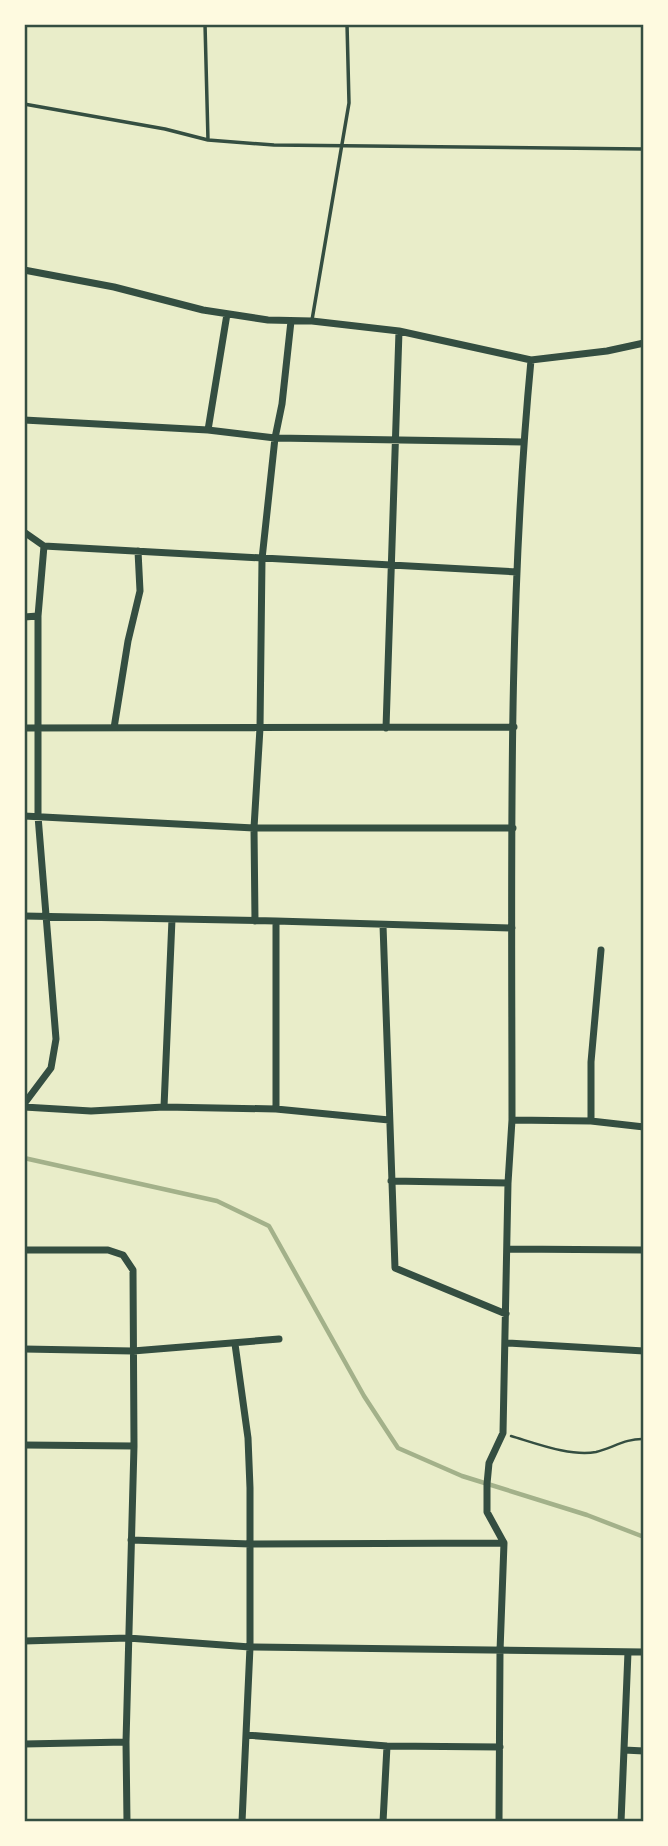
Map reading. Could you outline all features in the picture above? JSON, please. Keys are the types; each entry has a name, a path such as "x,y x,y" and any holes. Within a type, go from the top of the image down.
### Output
{"street":[{"path":"24,270 114,287 202,310 400,331 531,360 607,351 643,343"},
{"path":"208,430 227,313"},
{"path":"255,921 254,828 260,728 262,559 291,321"},
{"path":"386,727 400,331"},
{"path":"499,1822 504,1543 487,1512 489,1463 503,1433 508,1183 512,1120 516,572 523,442 531,360"},
{"path":"24,420 208,430 275,438 523,442"},
{"path":"24,532 44,546 516,572"},
{"path":"24,1106 51,1068 56,1039 38,816 38,616 44,546"},
{"path":"114,728 128,641 140,591 138,551"},
{"path":"24,617 38,616"},
{"path":"24,728 514,727"},
{"path":"24,816 254,828 513,828"},
{"path":"24,916 275,920 512,928"},
{"path":"164,1107 172,919"},
{"path":"275,920 276,1109"},
{"path":"383,925 395,1268 506,1314"},
{"path":"591,1121 591,1062 601,950"},
{"path":"24,1106 91,1111 164,1107 276,1109 389,1119"},
{"path":"512,1120 591,1121 643,1127"},
{"path":"391,1181 508,1183"},
{"path":"507,1249 643,1250"},
{"path":"24,1250 108,1250 123,1255 133,1270 134,1446 126,1742 127,1822"},
{"path":"24,1349 134,1351 279,1339"},
{"path":"506,1343 643,1351"},
{"path":"234,1344 248,1438 250,1544 250,1647 242,1822"},
{"path":"24,1446 134,1446"},
{"path":"131,1540 250,1544 504,1543"},
{"path":"24,1642 128,1638 250,1647 643,1652"},
{"path":"621,1822 628,1652"},
{"path":"246,1735 387,1746 500,1748"},
{"path":"24,1744 126,1742"},
{"path":"383,1822 387,1746"},
{"path":"624,1750 643,1751"}],"lane":[{"path":"205,24 208,140"},
{"path":"312,321 349,103 347,24"},
{"path":"24,104 165,129 208,140 274,145 643,149"}],"path":[{"path":"503,1433 559,1450 594,1452 643,1439"}],"waterway":[{"path":"24,1158 217,1201 269,1226 364,1396 398,1448 462,1476 587,1515 644,1537"}]}
